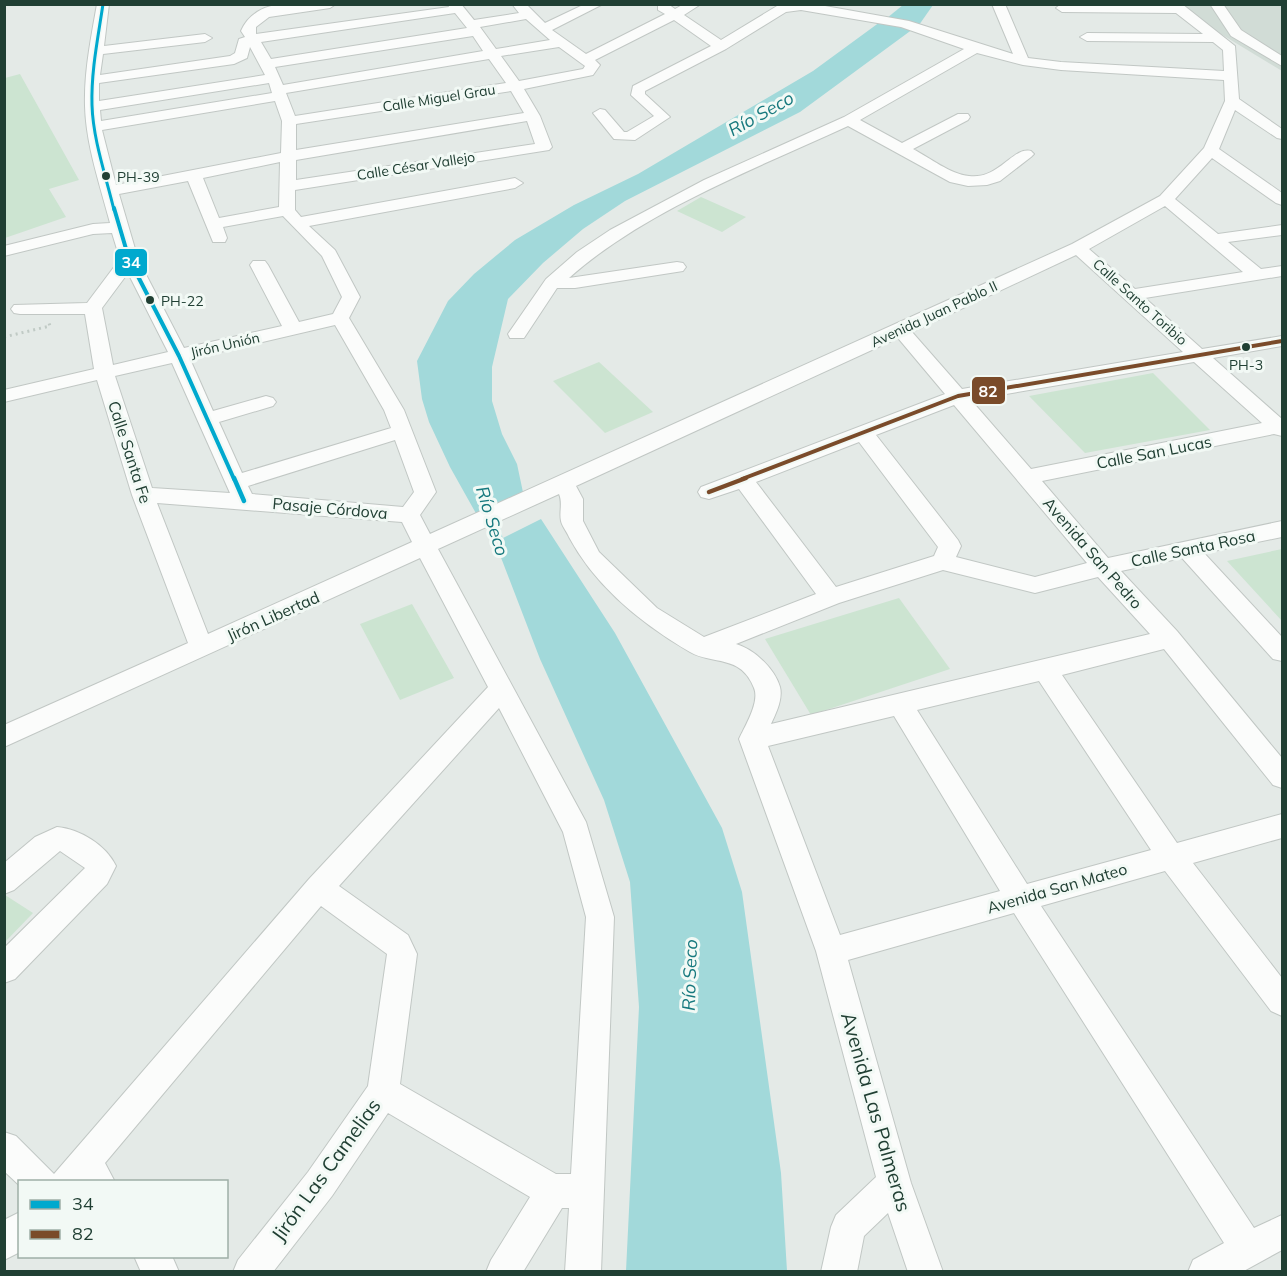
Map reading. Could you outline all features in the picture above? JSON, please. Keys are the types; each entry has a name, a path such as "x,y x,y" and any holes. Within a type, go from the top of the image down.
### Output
{"street":[{"path":"103,4 92,80 92,107 94,127 119,228 129,259 179,356 240,491 402,431"},
{"path":"281,4 249,26 248,31 278,88 289,121 287,186 292,217 328,254 351,297 340,318 394,410 425,492 409,515"},
{"path":"267,13 330,4"},
{"path":"518,4 543,29 562,42 587,65"},
{"path":"543,29 597,4"},
{"path":"660,4 721,46"},
{"name":"Calle Miguel Grau","path":"289,121 514,86 587,65 695,4"},
{"path":"998,4 1023,61"},
{"path":"1216,4 1232,29 1282,62"},
{"path":"92,80 234,60 242,56 244,42 252,39 456,7 533,116 289,156 111,191"},
{"path":"600,113 622,138 630,137 661,120 663,117 638,95 638,89 721,46 779,7 839,8 923,28 975,48 1023,61 1061,66 1231,76"},
{"path":"1062,8 1177,7 1217,38"},
{"path":"267,64 473,28 528,15"},
{"path":"1088,37 1217,38"},
{"path":"96,51 205,38"},
{"name":"Avenida Juan Pablo II","path":"541,494 1078,248 1166,199 1211,150 1232,101 1230,49 1217,38"},
{"path":"92,107 278,88 491,56 562,42"},
{"path":"517,334 552,283 583,256 616,234 710,183 849,120 975,48"},
{"path":"94,127 278,88"},
{"path":"1232,101 1282,135"},
{"name":"Calle César Vallejo","path":"287,186 544,147 533,116"},
{"path":"900,150 963,117"},
{"path":"849,120 956,179 975,183 998,178 1026,154"},
{"path":"1211,150 1282,200"},
{"path":"195,175 217,231 292,217 515,183"},
{"path":"1166,199 1257,274"},
{"path":"4,251 93,229 119,228"},
{"path":"1215,239 1282,230"},
{"name":"Calle Santo Toribio","path":"1078,248 1281,428"},
{"path":"20,309 93,308 129,259"},
{"path":"259,265 293,329"},
{"path":"552,283 575,283 677,267"},
{"path":"1133,295 1282,271"},
{"name":"Calle Santa Fe","path":"93,308 105,374 143,495 202,648"},
{"name":"Jirón Unión","path":"4,396 340,318"},
{"name":"Avenida San Pedro","path":"901,330 1102,567 1169,638 1282,777"},
{"path":"709,492 958,396 1282,341"},
{"path":"207,418 266,402"},
{"name":"Calle San Lucas","path":"1026,477 1281,428"},
{"path":"701,647 831,597 943,562 950,546 863,433"},
{"path":"743,479 831,597"},
{"path":"564,484 572,499 572,521 591,557 649,614 701,647 733,652 754,667 768,688 766,708 752,739"},
{"name":"Pasaje Córdova","path":"143,495 240,491 409,515 576,830 600,917 584,1272"},
{"name":"Jirón Libertad","path":"4,737 541,494"},
{"name":"Calle Santa Rosa","path":"943,562 1035,585 1102,567 1282,529"},
{"path":"1187,549 1282,652"},
{"path":"752,739 1169,638"},
{"path":"1044,670 1171,856 1282,1001"},
{"path":"83,1175 319,888 501,689"},
{"path":"899,703 1020,898 1248,1249"},
{"name":"Avenida Las Palmeras","path":"752,739 831,951 894,1183 926,1272"},
{"name":"Avenida San Mateo","path":"831,951 1282,826"},
{"path":"4,881 45,846 57,839 68,840 98,860 102,866 97,875 4,969"},
{"name":"Jirón Las Camelias","path":"250,1272 320,1184 383,1092 402,954 398,945 319,888"},
{"path":"383,1092 552,1191 587,1191"},
{"path":"4,1148 38,1180"},
{"path":"839,1272 848,1227 894,1183"},
{"path":"502,1272 552,1191"},
{"path":"4,1243 18,1231"},
{"path":"1205,1272 1282,1232"},
{"path":"152,1258 162,1272"}],"path":[{"path":"4,337 50,326 45,310"}],"shaded area":[{"path":"1180,5 1282,5 1282,71 1216,31"}],"green space":[{"path":"20,74 79,180 49,189 66,217 5,238 5,78"},
{"path":"701,197 746,217 722,232 677,211"},
{"path":"599,362 653,412 605,433 553,381"},
{"path":"1153,373 1210,430 1085,453 1029,396"},
{"path":"1282,549 1282,621 1227,561"},
{"path":"899,598 950,669 811,715 765,639"},
{"path":"412,604 454,678 400,700 360,624"},
{"path":"5,895 33,913 5,942"}],"water":[{"path":"903,5 933,5 919,25 887,18"},
{"path":"880,22 913,29 800,112 625,201 583,229 543,263 508,299 492,367 492,401 502,434 517,464 524,497 478,517 450,467 429,422 422,399 417,361 448,301 474,274 515,240 574,205 638,174 813,71"},
{"path":"541,519 615,633 722,828 742,892 781,1173 787,1271 626,1271 639,1007 630,882 604,800 540,659 495,542"}],"waterway":[{"name":"Río Seco","path":"495,517 501,545"}],"transit line":[{"name":"34","path":"103,4 92,80 92,107 94,127 119,228 129,259 179,356 244,501"},
{"name":"82","path":"709,492 958,396 1282,341"}],"place":[{"name":"PH-39","path":"106,176"},
{"name":"PH-22","path":"150,300"},
{"name":"PH-3","path":"1246,347"}]}
